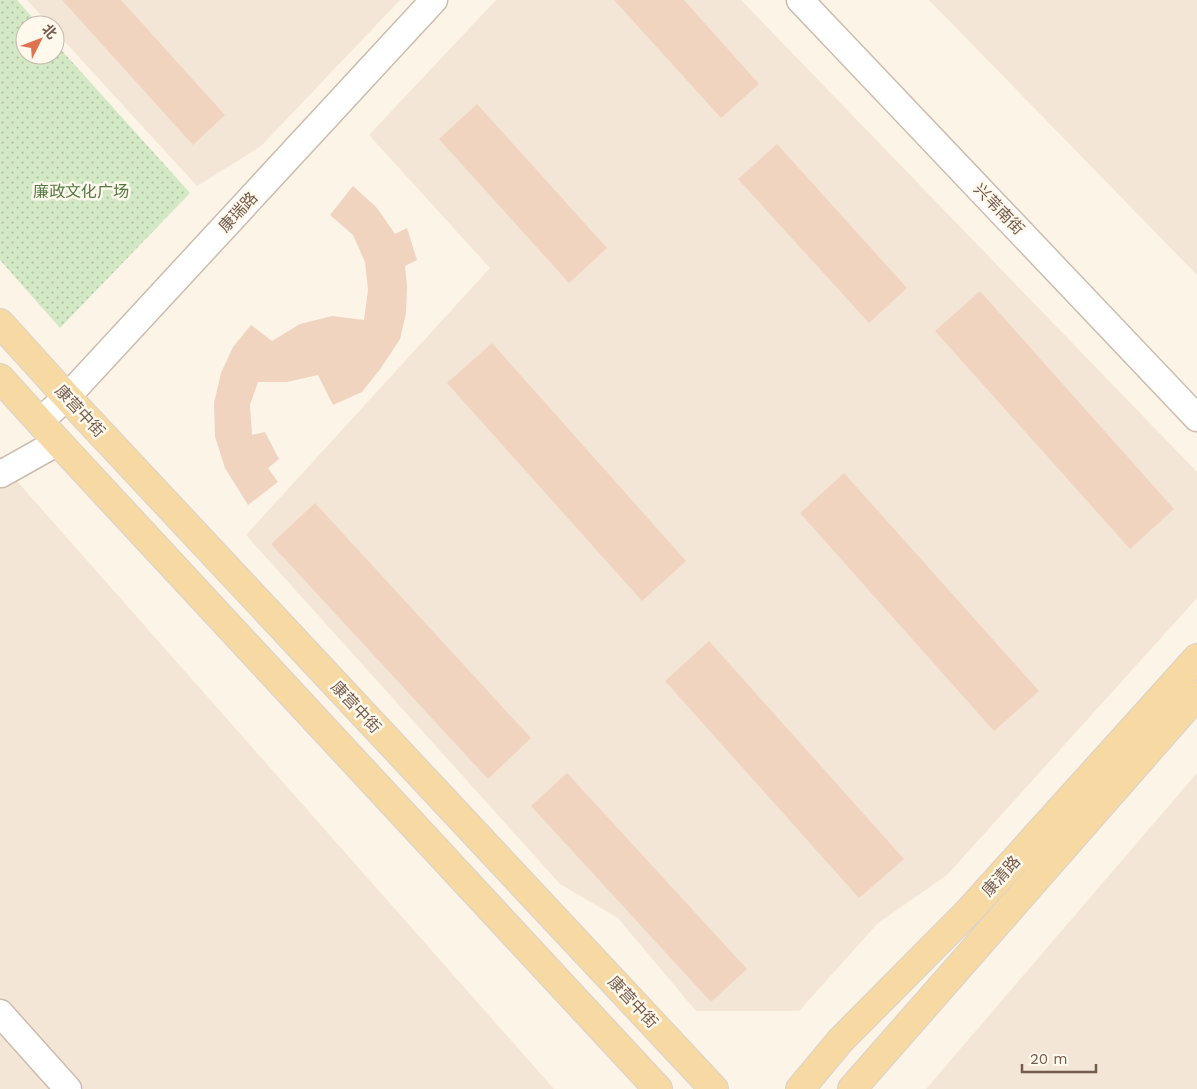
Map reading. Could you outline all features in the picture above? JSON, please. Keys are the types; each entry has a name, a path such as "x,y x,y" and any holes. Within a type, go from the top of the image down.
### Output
{"main road":[{"name":"康营中街","path":"0,323 714,1089"},
{"path":"0,378 658,1089"},
{"name":"康清路","path":"800,1089 840,1041 968,912 1197,658"},
{"name":"康清路","path":"852,1089 1197,695"}],"street":[{"name":"康瑞路","path":"40,422 67,397 434,0"},
{"name":"兴苇南街","path":"800,0 1197,418"},
{"path":"0,472 1,474 58,442"},
{"path":"0,1013 68,1089"}],"shaded area":[{"path":"27,0 400,0 261,146 197,186 65,42 65,15 41,15"},
{"path":"496,0 741,0 1197,472 1197,598 947,875 878,923 799,1011 696,1011 618,918 560,884 246,535 490,268 369,135"},
{"path":"929,0 1197,0 1197,275"},
{"path":"0,462 554,1089 0,1089"},
{"path":"1197,773 1197,1089 926,1089"}],"green space":[{"name":"廉政文化广场","path":"0,0 17,0 30,15 15,15 15,65 65,65 65,54 190,193 60,328 0,260"}],"building":[{"path":"62,0 121,0 225,115 193,145"},
{"path":"614,0 684,0 759,84 721,118"},
{"path":"477,104 607,248 569,283 439,139"},
{"path":"777,144 907,288 869,323 738,179"},
{"path":"353,186 377,208 395,234 407,228 417,260 405,266 407,286 406,313 400,339 362,392 333,405 318,375 287,382 258,382 250,405 252,435 265,432 279,459 268,468 278,482 248,505 225,468 215,437 214,403 221,373 233,347 251,325 272,341 300,324 332,316 364,320 368,290 365,262 353,235 330,215"},
{"path":"980,291 1174,509 1130,549 935,331"},
{"path":"492,343 686,561 642,601 447,383"},
{"path":"844,473 1039,691 994,731 800,513"},
{"path":"315,503 531,738 488,779 271,544"},
{"path":"709,641 904,859 859,898 665,681"},
{"path":"567,773 747,969 711,1002 531,806"}]}
